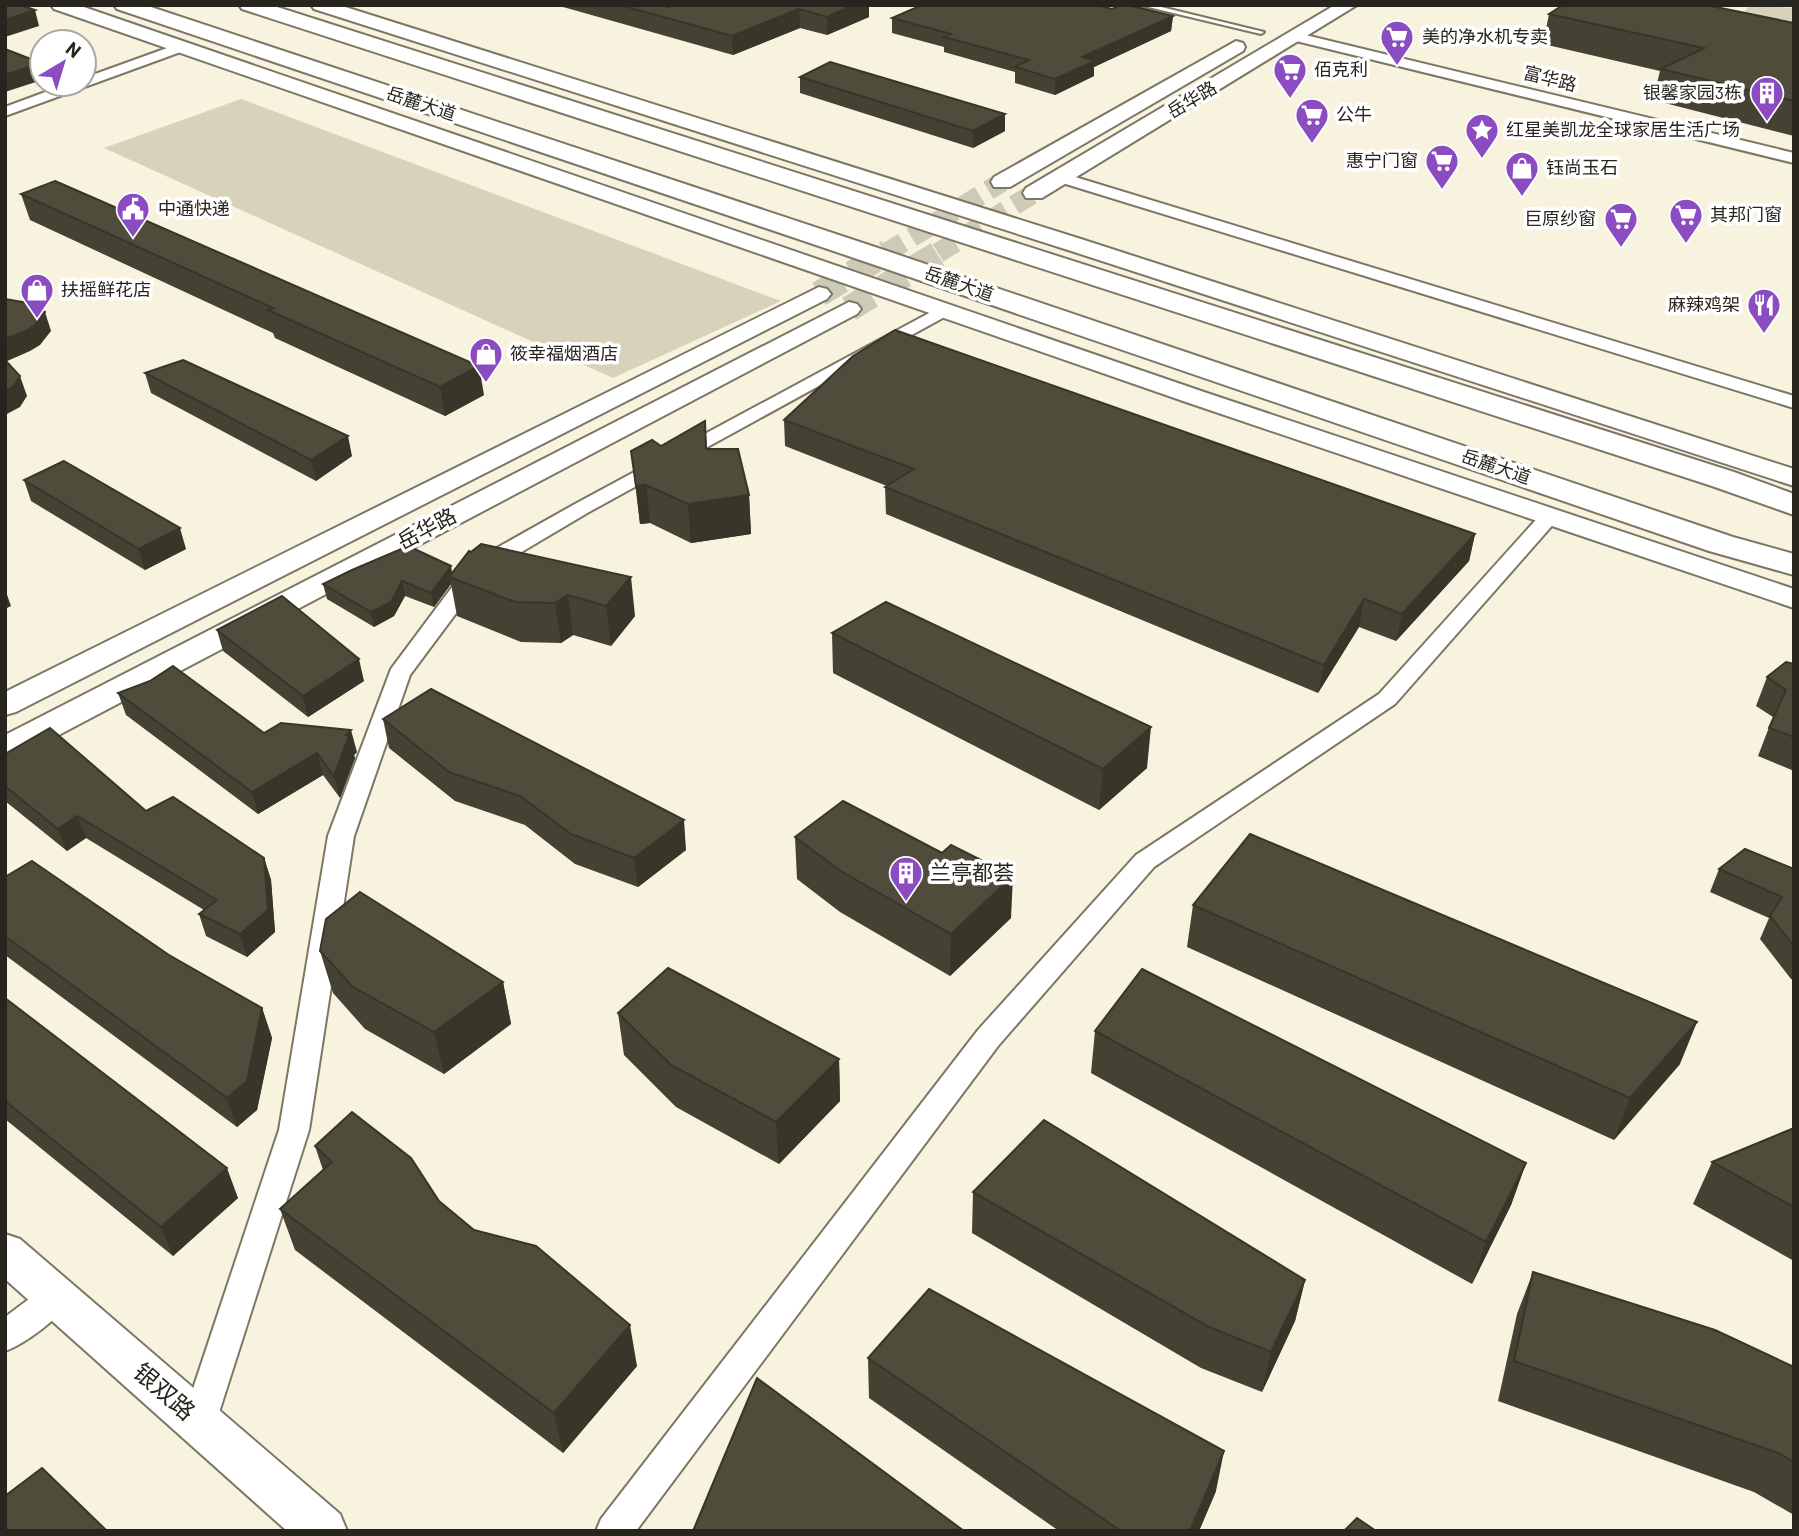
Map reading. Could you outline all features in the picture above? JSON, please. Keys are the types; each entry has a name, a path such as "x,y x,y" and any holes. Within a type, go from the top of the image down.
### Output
{"highway":[{"name":"岳麓大道","path":"124,5 878,257 1721,544 1794,565"},
{"name":"岳麓大道","path":"249,5 1723,479 1794,505"}],"street":[{"path":"60,5 1794,599"},
{"path":"320,5 1063,241 1794,478"},
{"name":"岳华路","path":"1034,193 1348,5"},
{"name":"岳华路","path":"1002,182 1267,29"},
{"name":"富华路","path":"1297,37 1794,158"},
{"path":"98,77 181,47"},
{"path":"5,112 42,98"},
{"path":"1062,178 1794,402"},
{"name":"岳华路","path":"5,705 819,294"},
{"name":"岳华路","path":"5,749 849,309"},
{"path":"199,1422 294,1130 341,836 399,674 478,568 582,508 944,310"},
{"path":"1723,479 1794,496"},
{"path":"614,1531 988,1038 1145,861 1387,699 1550,516"},
{"path":"1721,544 1794,577"},
{"name":"银双路","path":"5,1252 323,1531"},
{"path":"5,1337 56,1297"}],"lane":[{"path":"1143,5 1267,29"}],"shaded area":[{"path":"1750,5 1794,8 1794,43 1729,29"},
{"path":"241,99 781,301 613,378 104,148"}],"building":[{"path":"5,5 20,5 35,10 5,20"},
{"path":"620,5 853,5 827,17 799,9 732,36"},
{"path":"922,5 1097,5 1112,9 1128,5 1173,16 1082,57 1095,61 1055,79 1015,67 1029,60 944,37 951,34 892,18"},
{"path":"1563,5 1706,5 1794,23 1794,101 1661,69 1704,48 1549,14"},
{"path":"5,49 28,58 28,67 5,75"},
{"path":"830,62 1005,114 973,131 800,77"},
{"path":"55,181 479,366 440,387 21,194"},
{"path":"5,299 28,303 45,312 34,326 5,339"},
{"path":"895,330 1475,534 1402,614 1364,599 1324,665 885,487 914,469 784,420 853,356"},
{"path":"5,360 20,376 13,387 5,391"},
{"path":"183,360 348,436 311,460 145,373"},
{"path":"705,421 706,449 738,449 749,495 688,504 646,485 636,486 631,451 652,440 661,446"},
{"path":"64,461 180,528 139,549 24,480"},
{"path":"481,544 631,577 606,606 568,595 555,603 515,602 449,577 469,551"},
{"path":"408,546 451,566 431,593 402,581 391,602 371,612 323,584 352,570"},
{"path":"282,596 359,659 303,696 217,630"},
{"path":"886,602 1151,727 1103,769 832,633"},
{"path":"1786,662 1794,664 1794,737 1769,728 1786,690 1767,677"},
{"path":"173,666 264,733 281,723 351,730 346,735 349,736 334,776 317,753 252,792 118,693 150,681"},
{"path":"431,689 684,820 634,858 571,834 520,796 449,772 383,719"},
{"path":"50,728 146,811 173,797 264,858 268,910 240,934 199,914 217,900 77,816 58,829 5,786 5,754"},
{"path":"843,801 942,853 951,845 1013,876 951,934 839,870 795,837"},
{"path":"1250,834 1697,1022 1630,1098 1193,905"},
{"path":"1745,849 1794,869 1794,946 1770,916 1782,897 1719,869"},
{"path":"32,861 169,955 262,1008 247,1081 227,1098 5,936 5,877"},
{"path":"360,892 503,982 434,1032 353,987 320,951 326,919"},
{"path":"668,968 839,1059 776,1122 671,1065 618,1013"},
{"path":"1142,969 1526,1163 1486,1242 1095,1031"},
{"path":"5,998 227,1168 161,1227 5,1101"},
{"path":"352,1112 411,1158 439,1201 474,1230 536,1246 630,1325 554,1413 280,1209 332,1162 315,1146"},
{"path":"1044,1120 1305,1280 1271,1352 1209,1327 973,1192"},
{"path":"1794,1128 1794,1207 1712,1162"},
{"path":"1533,1272 1715,1330 1794,1367 1794,1462 1778,1453 1514,1361"},
{"path":"929,1289 1224,1451 1190,1531 1121,1531 868,1358"},
{"path":"757,1378 964,1531 693,1531"},
{"path":"42,1468 107,1531 8,1531 5,1528 5,1496"},
{"path":"1357,1518 1376,1531 1344,1531"}],"tunnel":[{"path":"886,253 1002,182"},
{"path":"938,253 1034,193"},
{"path":"819,294 888,252"},
{"path":"849,309 941,252"}],"place":[{"name":"美的净水机专卖","path":"1397,67"},
{"name":"佰克利","path":"1290,100"},
{"name":"银馨家园3栋","path":"1767,123"},
{"name":"公牛","path":"1312,145"},
{"name":"红星美凯龙全球家居生活广场","path":"1482,160"},
{"name":"惠宁门窗","path":"1442,191"},
{"name":"钰尚玉石","path":"1522,198"},
{"name":"中通快递","path":"133,239"},
{"name":"其邦门窗","path":"1686,245"},
{"name":"巨原纱窗","path":"1621,249"},
{"name":"扶摇鲜花店","path":"37,320"},
{"name":"麻辣鸡架","path":"1764,335"},
{"name":"筱幸福烟酒店","path":"486,384"},
{"name":"兰亭都荟","path":"906,903"}]}
